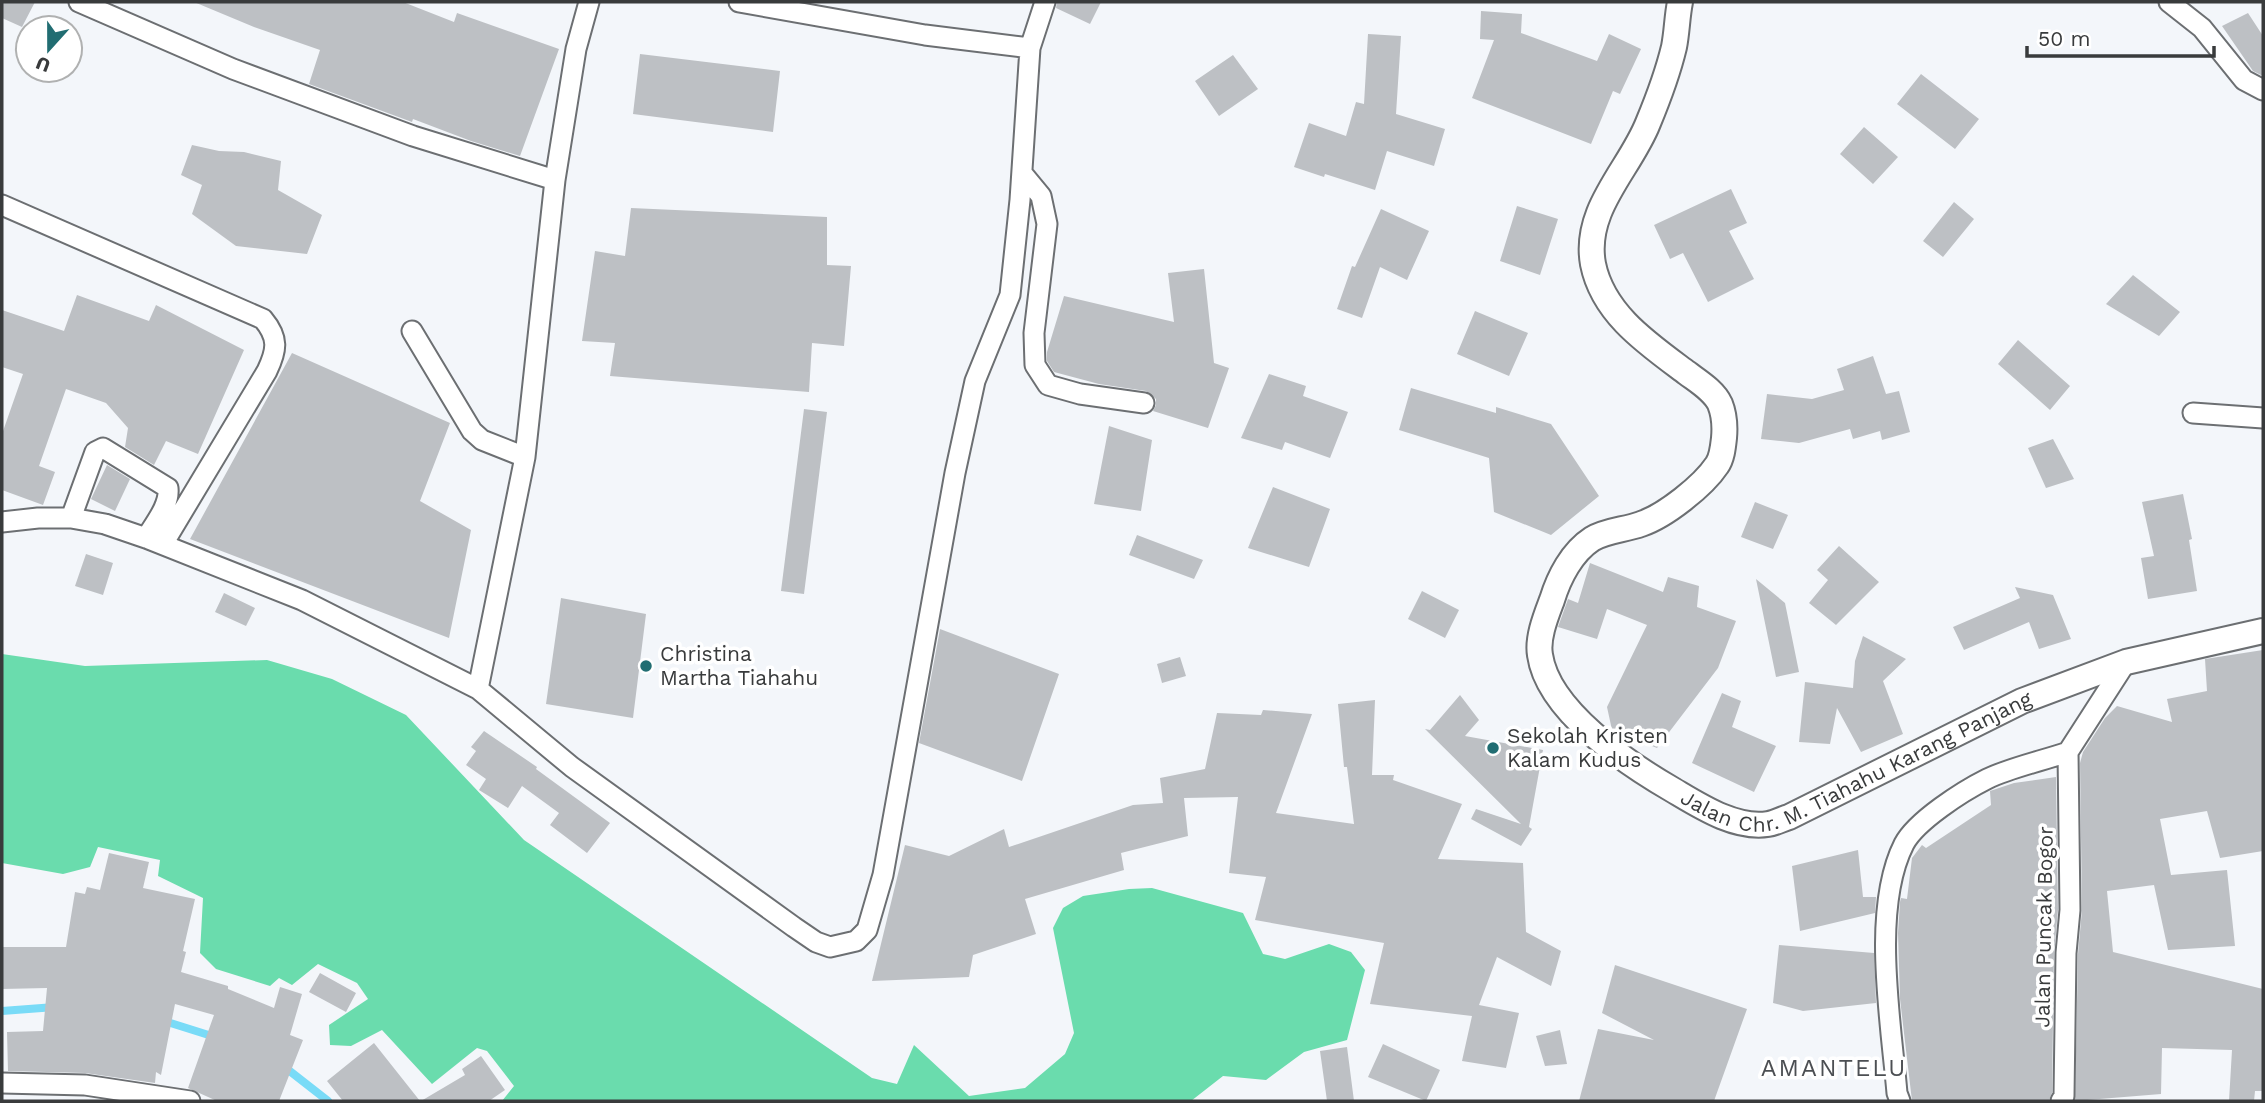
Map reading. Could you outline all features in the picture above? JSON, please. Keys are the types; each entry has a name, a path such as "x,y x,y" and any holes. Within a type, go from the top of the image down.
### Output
{"street":[{"path":"79,2 233,69 413,136 555,180"},
{"path":"478,689 525,457 555,180 576,49 589,2"},
{"path":"739,2 925,35 1030,48"},
{"path":"2,522 71,518 105,523 302,600 478,689 572,767 816,942 830,947 856,941 867,930 883,875 955,473 975,382 1010,295 1022,173 1030,48 1045,2"},
{"name":"Jalan Chr. M. Tiahahu Karang Panjang","path":"1680,2 1673,48 1647,125 1602,203 1594,232 1593,261 1602,293 1626,324 1707,388 1720,402 1724,417 1721,458 1717,466 1666,512 1644,524 1603,534 1583,546 1568,564 1557,585 1540,643 1542,664 1551,684 1578,722 1630,764 1697,804 1732,820 1767,824 1789,817 2022,701 2126,662 2263,631"},
{"path":"2169,2 2202,28 2244,80 2263,90"},
{"path":"1022,173 1041,196 1047,224 1034,333 1035,365 1048,385 1080,394 1144,402"},
{"path":"2,205 263,319 272,329 275,341 274,356 267,371 155,541"},
{"path":"412,331 472,431 482,440 525,457"},
{"path":"2193,412 2263,418"},
{"path":"71,518 95,452 103,449 168,488 169,495 155,541"},
{"path":"1900,1101 1897,1093 1887,966 1887,907 1890,887 1905,842 1937,809 1987,779 2068,752 2126,662"},
{"name":"Jalan Puncak Bogor","path":"2061,1101 2064,1096 2066,953 2070,910 2068,752"},
{"path":"2,1083 85,1084 190,1101"}],"green space":[{"path":"2,654 85,666 267,660 332,679 406,715 524,840 872,1078 897,1084 914,1045 969,1096 1025,1088 1065,1054 1074,1033 1053,928 1063,908 1083,896 1129,889 1152,888 1243,913 1263,954 1285,959 1329,944 1351,952 1365,970 1347,1040 1304,1052 1266,1080 1223,1076 1191,1101 502,1101 514,1086 487,1051 477,1048 432,1084 382,1030 351,1046 330,1045 329,1025 368,999 357,983 318,964 292,985 279,978 270,986 216,969 200,953 203,898 158,876 160,860 98,847 90,867 63,874 2,863"}],"building":[{"path":"2,2 35,2 29,14 14,14 14,23 2,18"},
{"path":"194,2 403,2 454,22 457,13 559,49 520,156 413,119 412,122 309,84 320,50"},
{"path":"1057,2 1101,2 1090,24 1056,8"},
{"path":"1481,11 1522,14 1521,33 1597,61 1609,34 1641,49 1620,94 1613,91 1591,144 1472,98 1494,40 1480,39"},
{"path":"2248,13 2263,36 2263,76 2253,71 2222,26"},
{"path":"1368,34 1401,36 1396,114 1445,129 1434,166 1387,151 1375,190 1294,167 1309,123 1346,136 1356,102 1364,104"},
{"path":"640,54 780,71 773,132 633,114"},
{"path":"1233,55 1258,89 1219,116 1195,81"},
{"path":"1921,74 1979,119 1955,149 1897,104"},
{"path":"1864,127 1898,157 1873,184 1840,154"},
{"path":"192,145 219,151 244,152 281,161 278,190 322,215 307,254 236,246 192,214 202,185 181,175"},
{"path":"1731,189 1747,223 1729,231 1754,279 1708,302 1683,253 1670,259 1654,225"},
{"path":"1954,202 1974,219 1943,257 1923,241"},
{"path":"1517,206 1558,219 1540,275 1500,261"},
{"path":"631,208 827,217 827,265 851,266 844,346 812,343 809,392 610,376 615,343 582,341 595,251 625,256"},
{"path":"1381,209 1429,231 1407,280 1380,267 1362,318 1337,309 1352,266 1355,267"},
{"path":"1204,269 1214,363 1229,368 1208,428 1153,411 1156,399 1146,391 1099,384 1054,372 1047,361 1047,352 1064,296 1174,322 1168,273"},
{"path":"2133,275 2180,312 2159,336 2106,304"},
{"path":"77,295 149,321 156,305 244,350 198,454 166,441 154,465 125,447 128,428 106,403 66,389 39,466 55,472 43,505 2,490 2,434 23,374 2,367 2,310 64,331"},
{"path":"1475,311 1528,333 1509,376 1457,354"},
{"path":"2018,340 2070,386 2050,410 1998,364"},
{"path":"292,353 450,423 420,501 471,530 449,638 190,539"},
{"path":"1873,356 1886,394 1899,391 1910,432 1882,440 1880,431 1853,439 1850,429 1799,443 1761,439 1767,394 1812,399 1844,390 1837,369"},
{"path":"1269,374 1306,386 1303,396 1348,412 1330,458 1285,442 1282,450 1241,438"},
{"path":"1411,388 1496,413 1496,407 1551,424 1599,496 1551,535 1494,512 1489,458 1399,430"},
{"path":"804,409 827,412 804,594 781,591"},
{"path":"1109,426 1152,440 1141,511 1094,504"},
{"path":"2053,439 2074,479 2046,488 2028,448"},
{"path":"107,465 130,479 115,511 91,499"},
{"path":"1273,487 1330,509 1309,567 1248,548"},
{"path":"2183,494 2192,539 2189,540 2197,591 2148,599 2141,558 2154,556 2142,502"},
{"path":"1755,502 1788,515 1773,549 1741,537"},
{"path":"1137,535 1203,560 1194,579 1129,555"},
{"path":"1839,546 1879,582 1836,625 1809,603 1828,580 1817,570"},
{"path":"86,554 113,563 103,595 75,586"},
{"path":"1590,563 1663,592 1668,577 1699,586 1697,607 1736,621 1718,668 1657,748 1612,730 1607,707 1647,625 1607,609 1597,639 1558,627 1568,599 1578,603"},
{"path":"1756,579 1785,603 1799,672 1776,677"},
{"path":"2015,587 2053,595 2071,639 2039,649 2029,622 1964,650 1953,627 2020,598"},
{"path":"1422,591 1459,610 1445,638 1408,619"},
{"path":"224,593 255,608 246,626 215,612"},
{"path":"561,598 646,614 633,718 546,704"},
{"path":"940,629 1059,674 1022,781 919,743"},
{"path":"1863,636 1906,659 1883,681 1903,734 1861,752 1837,708 1830,744 1799,742 1805,682 1853,688 1855,661"},
{"path":"2263,650 2263,851 2220,858 2207,811 2160,819 2171,875 2227,870 2235,946 2168,950 2154,885 2107,891 2113,952 2263,989 2262,1091 2255,1091 2254,1101 2229,1101 2232,1050 2162,1048 2161,1094 2075,1101 2078,954 2082,910 2080,763 2083,752 2105,718 2117,706 2172,722 2167,699 2207,691 2205,659"},
{"path":"1180,657 1186,676 1162,683 1157,664"},
{"path":"1722,693 1741,701 1732,727 1776,746 1754,792 1692,763"},
{"path":"1460,695 1479,720 1465,736 1543,750 1529,827 1532,829 1521,846 1471,819 1476,809 1521,824 1425,729 1430,730"},
{"path":"1375,700 1372,775 1394,775 1393,780 1462,804 1438,859 1523,863 1526,932 1561,951 1551,986 1497,957 1479,1005 1519,1013 1506,1068 1462,1061 1472,1016 1370,1004 1384,943 1255,920 1266,877 1229,873 1238,797 1184,798 1188,836 1121,853 1124,870 1025,899 1036,934 973,955 969,977 872,981 905,845 949,856 1004,829 1009,847 1133,805 1163,803 1160,778 1205,769 1217,713 1261,715 1263,710 1312,714 1276,813 1354,824 1347,767 1344,767 1338,704"},
{"path":"484,731 537,767 536,769 610,823 587,853 550,825 559,813 522,786 508,808 479,790 486,779 466,765 476,751 471,747"},
{"path":"2056,777 2058,910 2054,953 2052,1093 2049,1100 1912,1101 1900,999 1898,933 1900,902 1901,898 1907,899 1912,858 1922,845 1926,848 1991,805 1990,791 2014,783"},
{"path":"1858,850 1863,897 1876,897 1875,913 1800,931 1792,866"},
{"path":"109,853 149,862 143,888 195,899 181,972 228,986 228,989 274,1008 280,987 302,994 290,1035 303,1040 279,1101 217,1101 188,1088 214,1015 175,1004 161,1075 156,1072 155,1083 85,1073 8,1071 7,1032 43,1031 47,988 2,989 2,947 66,947 75,892 85,894 87,887 100,890"},
{"path":"1779,945 1874,953 1876,1003 1803,1011 1773,1003"},
{"path":"1615,965 1747,1009 1714,1101 1579,1101 1598,1029 1654,1040 1602,1013"},
{"path":"320,973 356,993 346,1012 309,992"},
{"path":"1560,1030 1567,1064 1545,1066 1536,1036"},
{"path":"374,1043 420,1101 343,1101 327,1081"},
{"path":"1383,1044 1440,1070 1426,1101 1368,1077"},
{"path":"1347,1047 1354,1101 1327,1101 1320,1051"},
{"path":"481,1056 505,1090 489,1101 421,1101 465,1075 462,1069"}],"waterway":[{"path":"2,1011 55,1007"},
{"path":"161,1020 215,1037"},
{"path":"282,1065 328,1101"}],"place":[{"name":"Christina Martha Tiahahu","path":"646,666"},
{"name":"Sekolah Kristen Kalam Kudus","path":"1493,748"}],"district":[{"name":"AMANTELU","path":"1834,1068"}]}
